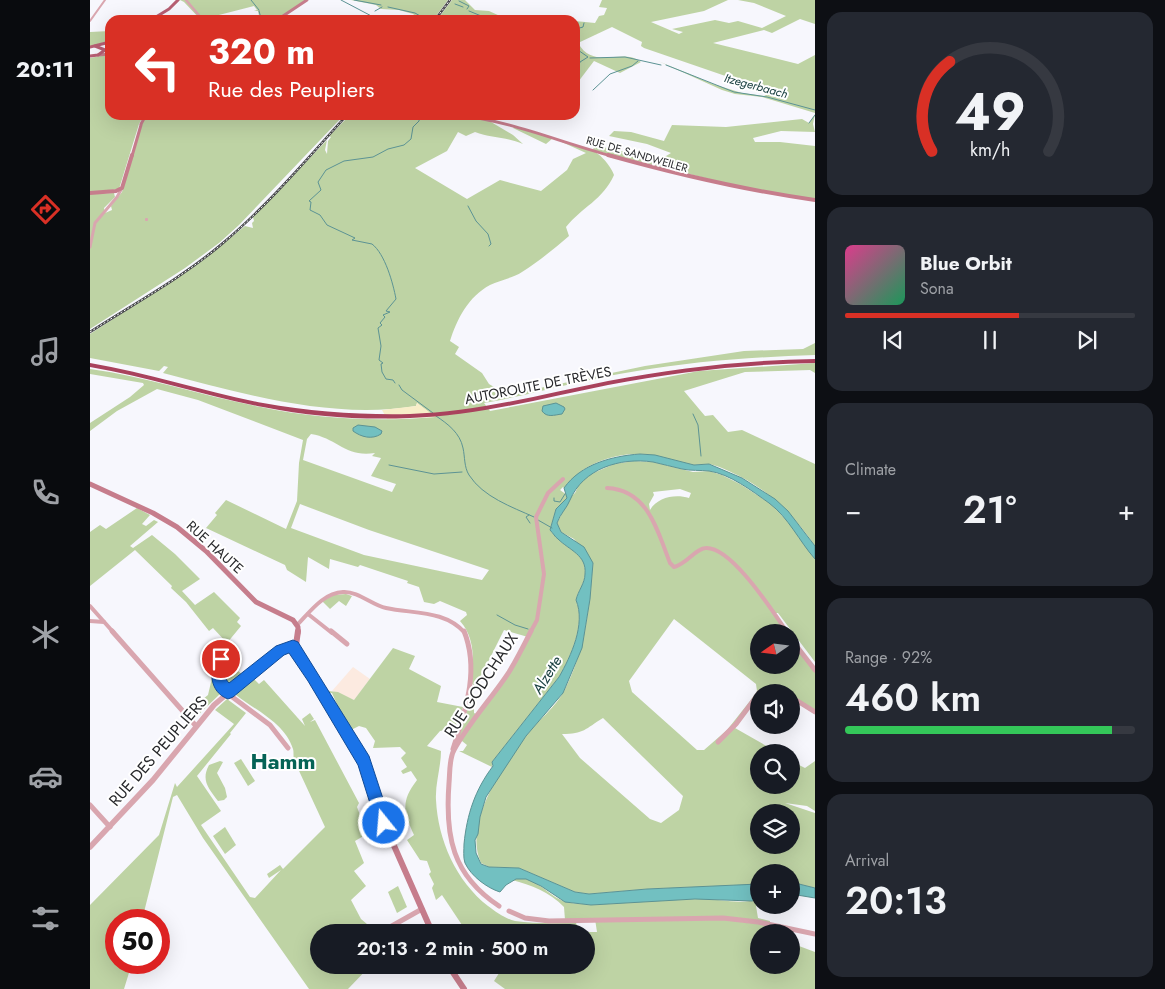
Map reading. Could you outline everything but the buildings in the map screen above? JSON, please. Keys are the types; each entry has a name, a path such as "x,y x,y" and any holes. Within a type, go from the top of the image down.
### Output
{"highway":[{"name":"AUTOROUTE DE TRÈVES","path":"90,365 136,373 264,406 326,414 431,415 487,407 672,372 758,362 815,359"},
{"name":"AUTOROUTE DE TRÈVES","path":"90,361 140,370 266,401 368,414"}],"main road":[{"path":"160,15 178,0"},
{"path":"284,15 307,0"},
{"path":"91,47 105,43"},
{"path":"91,47 105,50"},
{"path":"98,55 105,50"},
{"path":"90,56 105,54"},
{"path":"90,193 113,192 122,188 143,120"},
{"name":"RUE DE SANDWEILER","path":"495,120 540,132 592,151 685,176 765,193 815,200"},
{"name":"RUE HAUTE","path":"90,484 147,510 175,526 221,566 255,601 262,606 290,617 298,625"},
{"path":"298,625 298,634 293,646 295,652 313,676 364,762 384,823 428,924"},
{"path":"454,974 464,989"}],"street":[{"path":"90,21 105,0"},
{"path":"186,0 200,15"},
{"path":"90,247 95,223 117,197 122,188"},
{"path":"113,192 117,197"},
{"name":"RUE GODCHAUX","path":"499,906 480,892 466,876 454,855 448,803 449,776 453,751 510,670 537,620 544,574 536,521 548,493 563,479"},
{"path":"606,488 617,486 628,491 647,510 670,563 674,567 689,562 702,549 706,548 722,552 756,590 781,624"},
{"path":"298,625 324,598 342,592 355,595 385,608 442,617 453,621 461,628 471,649 470,692 453,751"},
{"path":"90,606 196,726"},
{"path":"90,616 95,612"},
{"path":"308,614 347,644"},
{"path":"90,621 104,622"},
{"path":"228,692 219,682 218,675 221,659 229,646"},
{"name":"RUE DES PEUPLIERS","path":"90,847 153,780 214,705 280,650 293,646"},
{"path":"800,651 815,670"},
{"name":"RUE DES PEUPLIERS","path":"228,692 269,723 288,748"},
{"path":"800,703 815,712"},
{"path":"718,742 736,724 750,705"},
{"name":"RUE DES PEUPLIERS","path":"90,805 110,827"},
{"path":"396,924 422,910"},
{"path":"510,911 525,918 549,921 723,918 758,922 815,934"}],"shaded area":[{"path":"353,667 370,679 354,700 332,691"}],"green space":[{"path":"180,0 305,0 283,15 259,15 258,11 254,11 257,10 254,6 219,15 196,15"},
{"path":"351,0 448,0 437,15 414,15 399,10 381,9 376,5"},
{"path":"452,0 465,0 475,10 489,11 498,15 441,15"},
{"path":"602,0 728,0 704,11 651,22 679,34 683,32 672,29 715,20 729,23 738,21 762,28 786,16 754,3 738,0 815,0 815,24 800,19 772,33 764,30 713,43 798,64 815,55 815,113 762,97 735,94 722,90 658,61 713,84 742,93 764,96 772,92 644,48 641,46 642,42 612,27 580,42 580,22 595,23 599,16 604,15 607,8 599,7"},
{"path":"105,31 105,42 90,46 90,32"},
{"path":"580,45 592,56 625,57 641,62 620,73 594,61 580,79"},
{"path":"105,55 105,120 141,120 119,189 90,192 90,58"},
{"path":"815,114 813,124 815,132 781,131 753,138 755,142 780,142 815,146 815,199 745,188 593,150 594,147 602,147 661,159 671,153 647,144 609,136 614,131 631,132 664,141 672,125 726,127 802,119 809,123"},
{"path":"144,120 339,120 239,225 219,243 185,268 90,329 90,194 114,193 115,197 104,208 105,213 112,210 111,206 122,192"},
{"path":"345,120 488,120 513,135 523,144 475,132 466,136 458,132 447,151 415,168 467,199 500,180 541,191 567,170 573,159 586,153 553,138 595,152 610,167 614,175 609,184 566,227 569,236 522,272 482,290 464,309 456,325 450,341 459,347 455,354 482,373 489,384 499,390 511,394 645,366 744,351 803,349 815,343 815,355 726,360 659,368 598,378 484,403 490,411 699,371 815,363 815,373 810,370 745,372 684,391 705,416 713,415 728,432 742,430 815,464 815,546 791,516 763,490 733,473 709,464 694,465 644,454 618,456 593,464 560,490 567,495 567,498 556,509 550,530 580,557 585,567 584,581 576,600 579,609 579,619 576,640 559,677 492,762 492,767 459,751 463,751 467,745 457,737 464,721 471,692 474,693 474,713 478,715 510,670 528,637 504,630 476,686 472,684 473,659 471,643 469,635 460,621 467,615 466,612 440,601 434,604 424,602 419,587 407,583 408,581 360,565 358,567 330,559 329,569 308,557 306,582 287,570 285,565 206,528 226,500 286,529 297,501 299,463 303,440 198,400 157,389 117,411 90,431 90,423 130,397 144,385 143,383 90,374 90,369 112,372 239,403 282,411 326,417 370,419 435,417 417,403 416,406 352,410 288,403 163,373 168,367 164,366 159,371 90,358 90,334 198,264 245,226 253,228 253,217 327,140 325,150 327,154 328,141 331,137 329,136","holes":["311,434 328,439 356,453 375,453 372,456 381,458 371,476 396,484 392,492 303,460 307,439","300,504 369,530 489,570 482,580 364,555 291,528"]},
{"path":"515,126 553,138 546,144 513,128"},
{"path":"634,461 653,462 693,472 709,471 722,475 771,504 789,523 815,559 815,662 800,642 800,624 786,624 778,613 774,613 782,624 750,624 750,674 800,674 800,651 815,670 815,714 800,705 800,684 756,684 674,619 629,681 632,692 697,750 704,750 727,730 750,701 750,706 735,728 763,744 750,744 750,794 800,794 800,766 805,768 815,761 815,811 800,804 750,804 750,854 800,854 800,808 815,813 815,888 800,884 800,864 750,864 750,885 647,889 589,894 575,892 519,868 489,867 481,863 477,848 477,831 488,796 507,763 531,729 561,697 582,644 588,613 593,563 574,539 561,532 557,523 580,482 589,475 614,464","holes":["680,489 691,493 689,498 678,496 662,499 650,510 649,504 654,495 653,492","603,718 683,796 679,810 661,823 650,819 580,758 562,734 580,732"]},
{"path":"137,508 150,515 142,524 146,526 154,520 158,522 130,546 133,548 152,535 175,554 200,579 182,591 195,605 214,592 240,618 237,622 241,626 227,643 213,628 209,631 186,602 171,588 172,586 135,550 90,586 90,532 100,525 106,529"},
{"path":"346,594 352,596 346,606 339,601 330,609 322,601 334,595"},
{"path":"393,648 415,656 409,669 441,686 437,702 463,707 455,728 440,731 427,746 441,751 436,794 437,815 445,845 458,872 477,896 508,919 530,923 576,924 461,924 442,895 436,900 432,888 434,884 429,874 431,872 427,861 420,860 407,840 414,835 406,813 406,800 417,780 411,771 403,774 401,771 407,767 401,758 406,753 400,747 373,748 375,741 366,728 359,726 351,730 339,712 332,693 328,693 328,691 338,692 354,700"},
{"path":"227,662 243,675 230,686 221,679"},
{"path":"215,665 218,665 216,683 221,693 194,719 187,712 208,695"},
{"path":"252,677 259,684 264,680 305,726 302,719 310,713 314,719 310,722 315,720 359,803 357,807 367,834 355,841 364,863 354,871 366,886 351,900 361,919 367,924 310,924 310,974 362,974 348,989 309,989 203,838 177,795 173,797 145,909 105,909 105,974 129,974 124,989 90,989 90,905 159,835 175,783 177,787 234,724 215,710 227,699 246,713 197,776 221,811 201,825 250,897 255,898 281,870 269,878 267,874 280,865 283,869 325,827 294,760 289,740 269,718 236,695 238,689"},
{"path":"241,759 255,781 248,786 234,763"},
{"path":"220,761 223,762 217,773 225,788 227,797 224,800 218,801 207,784 206,775 209,765"},
{"path":"225,827 236,845 225,854 213,836"},
{"path":"520,878 534,882 560,900 580,904 692,899 750,901 750,914 757,914 758,918 770,921 770,924 750,924 750,974 800,974 800,946 815,952 815,989 505,989 494,981 498,974 595,974 595,932 597,932 595,919 565,920 564,907 559,902 546,893 512,880"},
{"path":"398,886 407,907 397,913 388,892"}],"sand":[{"path":"417,403 436,417 387,419 382,410 416,406"}],"water":[{"path":"556,403 564,407 565,409 562,414 548,415 542,411 543,406"},
{"path":"358,425 375,427 382,431 381,434 374,437 359,435 353,431 353,428"},
{"name":"Alzette","path":"640,454 655,455 694,465 709,464 742,478 775,499 788,511 815,546 815,559 776,509 740,484 717,473 685,470 653,462 628,461 604,468 584,480 576,489 557,523 561,532 584,547 593,563 590,599 582,648 563,693 526,736 486,797 475,840 476,853 481,864 489,867 519,868 575,892 589,894 647,889 750,884 750,901 695,899 591,905 565,902 541,886 526,879 516,879 506,885 500,892 495,890 475,877 464,861 464,844 470,812 481,784 493,766 492,762 559,677 576,640 579,609 576,600 584,581 585,567 580,557 550,530 556,509 567,498 564,488 588,467 619,457"},
{"path":"800,884 815,888 815,898 800,896"}],"waterway":[{"path":"251,0 259,10"},
{"path":"341,0 370,15"},
{"path":"354,0 381,5"},
{"path":"459,1 469,6 467,9"},
{"path":"455,4 463,7"},
{"path":"375,11 382,7"},
{"path":"388,7 418,15"},
{"path":"259,11 260,15"},
{"path":"469,11 479,15"},
{"path":"580,28 583,27 584,23"},
{"path":"580,51 588,57 580,62"},
{"path":"590,58 625,57 661,65"},
{"path":"593,90 610,74 632,66 638,61"},
{"name":"Itzegerbaach","path":"666,65 734,92 767,97 815,110"},
{"path":"809,123 815,115"},
{"path":"395,383 393,380 386,379 382,372 381,364 383,363 379,360 381,346 378,328 382,325 380,323 385,317 383,315 390,312 386,311 396,299 385,262 372,244 352,240 355,238 327,225 320,215 310,210 311,202 309,201 321,190 318,182 326,170 344,161 373,157 388,149 404,145 411,139 413,127 419,120"},
{"path":"468,206 476,221 488,234 491,244 489,246"},
{"path":"399,385 402,390 433,413"},
{"path":"693,414 698,425 701,456"},
{"path":"436,416 449,426 459,438 463,448 466,469 475,483 498,501 534,517"},
{"path":"389,465 434,474 462,472"},
{"path":"554,498 554,501 560,502 565,494"},
{"path":"529,515 526,517 530,523"},
{"path":"538,520 552,528"},
{"path":"497,615 515,625 528,629"}],"railway":[{"path":"439,15 450,0"},
{"path":"90,332 175,279 223,243 271,197 342,120"}],"district":[{"name":"Hamm","path":"283,761"}],"route":[{"path":"221,659 218,675 219,682 228,692 280,650 293,646 358,750 371,778 384,823"}]}
